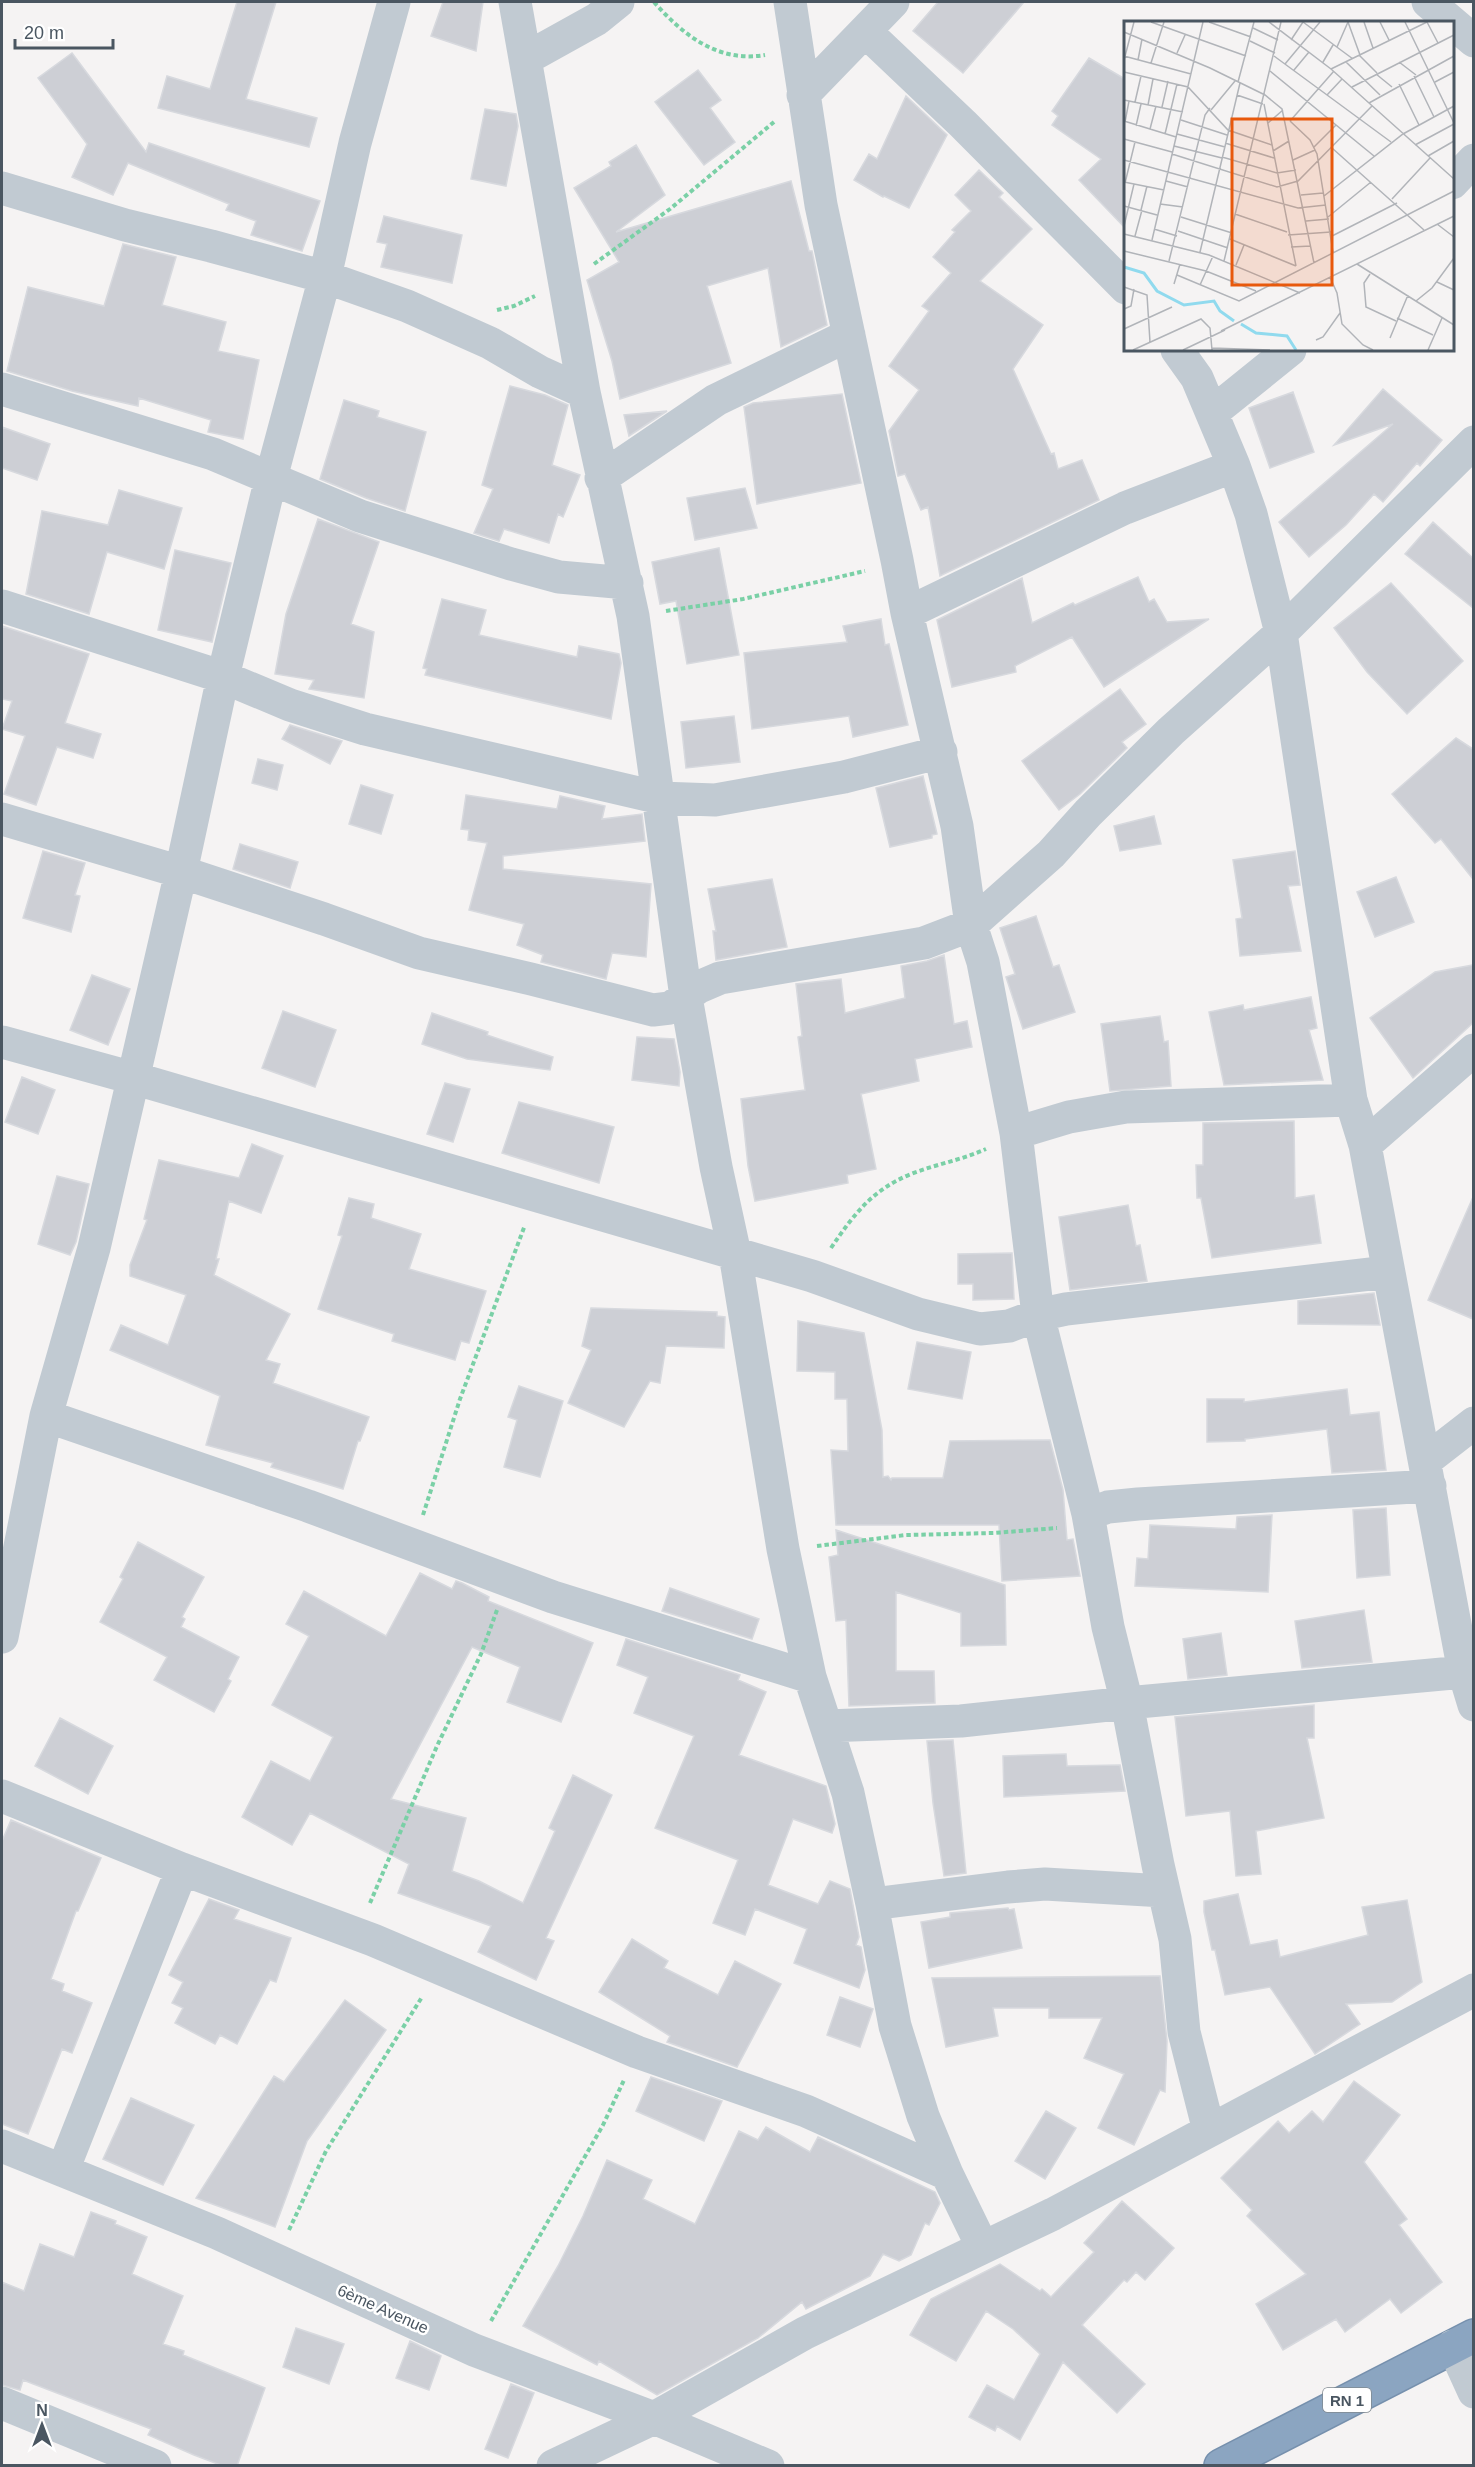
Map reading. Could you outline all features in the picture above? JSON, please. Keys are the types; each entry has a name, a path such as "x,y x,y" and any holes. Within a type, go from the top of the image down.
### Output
{"highway":[{"name":"RN 1","path":"1221,2466 1463,2341"}],"street":[{"path":"2,1637 46,1416 94,1248 181,872 223,677 271,478 325,278 355,143 394,2"},
{"path":"515,2 584,392 633,616 686,997 716,1167 735,1254 783,1550 810,1677 848,1793 895,2026 923,2116 947,2174 982,2246"},
{"path":"525,59 597,19 618,2"},
{"path":"790,2 821,205 907,614 957,826 971,925 983,962 1016,1133 1038,1315 1088,1514 1108,1627 1127,1703 1175,1939 1184,2032 1209,2131"},
{"path":"803,95 893,2"},
{"path":"1428,2 1450,21"},
{"path":"1454,25 1473,41"},
{"path":"865,31 963,124 1124,287"},
{"path":"1454,181 1473,160"},
{"path":"2,189 125,225 325,278 407,306 490,343 540,372 584,392"},
{"path":"602,478 716,400 849,335"},
{"path":"1177,351 1197,378 1234,466 1251,514 1281,633 1351,1100 1365,1145 1464,1672 1473,1705"},
{"path":"1213,412 1289,351"},
{"path":"2,389 213,454 360,516 511,564 559,577 627,583"},
{"path":"2,819 181,872 419,953 653,1010 670,1008 699,987 720,978 924,943 971,925 1051,854 1088,813 1171,731 1281,633 1473,442"},
{"path":"907,614 1125,508 1234,466"},
{"path":"2,606 223,677 290,705 366,729 660,798 715,800 844,777 941,752"},
{"path":"2,1042 813,1276 918,1314 981,1329 1009,1326 1038,1315 1066,1309 1388,1272"},
{"path":"1365,1145 1473,1050"},
{"path":"1016,1133 1069,1117 1126,1107 1351,1100"},
{"path":"46,1416 308,1506 553,1597 810,1677"},
{"path":"1088,1514 1108,1507 1138,1503 1428,1473 1473,1423"},
{"path":"826,1726 961,1721 1127,1703 1464,1672"},
{"path":"2,1796 182,1869 357,1934 637,2052 806,2110 947,2174"},
{"path":"63,2170 182,1869"},
{"path":"872,1904 1045,1884 1164,1891"},
{"path":"553,2466 654,2418 805,2334 982,2246 1053,2214 1473,1990"},
{"name":"6ème Avenue","path":"2,2146 216,2233 474,2350 654,2418 768,2466"},
{"path":"1463,2341 1473,2392"},
{"path":"2,2403 155,2466"}],"path":[{"path":"654,2 685,34 707,48 757,57 785,52 795,43"},
{"path":"494,311 514,306 565,283 611,253 670,209 762,133 803,95"},
{"path":"633,616 743,599 848,576 897,560"},
{"path":"813,1276 854,1214 877,1192 911,1174 969,1157 1016,1133"},
{"path":"414,1545 460,1399 484,1340 536,1195"},
{"path":"783,1550 906,1535 1048,1531 1072,1524 1088,1514"},
{"path":"357,1934 437,1746 481,1654 508,1580"},
{"path":"275,2260 326,2151 441,1968"},
{"path":"474,2350 597,2135 637,2052"}],"building":[{"path":"237,2 276,2 246,99 317,118 309,147 158,108 167,76 210,89"},
{"path":"443,2 483,2 476,51 431,36"},
{"path":"938,2 1024,2 963,73 913,31"},
{"path":"72,53 146,152 149,143 320,201 302,251 251,235 256,221 226,210 229,204 128,163 113,195 72,177 87,144 38,78"},
{"path":"1089,58 1124,78 1124,227 1079,180 1101,159 1052,125 1058,116 1052,111"},
{"path":"698,70 721,100 710,108 735,142 704,165 655,102"},
{"path":"906,96 947,135 909,208 883,197 854,180 869,154 877,159"},
{"path":"485,109 516,114 518,126 506,186 471,179"},
{"path":"636,145 665,195 616,232 791,181 809,251 812,251 827,325 781,347 768,268 707,286 731,363 620,399 612,361 587,280 619,262 574,188 611,166 609,162"},
{"path":"979,170 1003,193 999,197 1032,229 980,281 1043,325 1013,369 1051,454 1054,453 1058,469 1082,460 1099,500 940,576 928,507 921,510 905,474 898,476 889,431 919,390 889,366 929,311 922,306 951,273 933,257 955,232 952,230 971,211 955,195"},
{"path":"384,216 462,235 452,283 381,267 387,244 377,242"},
{"path":"123,244 176,257 162,305 226,322 218,351 259,360 243,439 208,432 211,420 139,398 138,406 72,391 7,371 28,287 104,306"},
{"path":"510,386 545,395 568,405 552,465 580,475 563,517 558,514 549,543 504,529 499,541 474,533 493,489 482,485"},
{"path":"1383,389 1442,440 1420,466 1417,463 1383,502 1374,494 1346,525 1309,557 1279,522 1393,424 1334,445"},
{"path":"1293,392 1314,452 1270,468 1249,408"},
{"path":"842,394 861,483 757,504 744,407 753,403"},
{"path":"344,400 379,411 377,417 426,432 405,511 320,479"},
{"path":"667,411 629,436 624,415"},
{"path":"2,427 50,444 37,480 2,468"},
{"path":"745,488 757,528 695,540 687,498"},
{"path":"119,490 182,508 164,569 107,552 89,614 26,594 42,511 108,525"},
{"path":"318,519 379,542 351,624 374,632 364,698 309,689 314,680 275,674 286,614"},
{"path":"1433,522 1473,558 1473,608 1405,554"},
{"path":"719,548 739,655 687,664 676,601 660,604 652,562"},
{"path":"175,550 231,563 212,642 158,630"},
{"path":"1138,577 1149,602 1154,599 1167,622 1209,619 1104,687 1072,637 1015,666 1016,672 952,687 937,620 1022,578 1032,623 1073,603 1075,605"},
{"path":"1391,583 1463,661 1407,714 1367,672 1334,628"},
{"path":"442,599 486,610 479,635 577,657 579,646 619,654 621,663 611,719 425,675 427,669 423,668"},
{"path":"881,619 885,645 889,644 908,725 853,737 849,716 752,729 744,653 847,642 843,626"},
{"path":"2,626 89,654 65,723 101,734 93,758 57,747 36,805 4,794 25,736 2,729 12,701 2,699"},
{"path":"1120,689 1146,724 1122,742 1127,748 1080,794 1059,810 1022,761"},
{"path":"734,716 740,762 686,768 681,722"},
{"path":"290,725 342,741 330,764 282,739"},
{"path":"1456,738 1473,749 1473,879 1441,839 1435,843 1392,794"},
{"path":"258,759 283,765 277,790 252,783"},
{"path":"923,776 937,834 932,835 932,838 890,847 876,788"},
{"path":"361,785 393,795 381,834 349,824"},
{"path":"466,795 557,809 560,796 605,806 602,819 642,814 645,841 503,856 503,869 651,884 646,957 612,953 606,979 541,962 543,955 517,945 524,924 469,910 487,843 468,840 469,830 461,829"},
{"path":"1154,816 1161,844 1120,851 1114,826"},
{"path":"240,844 298,862 290,888 233,869"},
{"path":"43,851 85,863 75,895 80,896 71,932 23,918"},
{"path":"1295,851 1300,885 1288,886 1301,951 1240,956 1236,919 1242,918 1233,860"},
{"path":"1396,877 1414,922 1375,937 1357,892"},
{"path":"772,879 787,947 716,960 713,931 716,931 708,889"},
{"path":"1036,916 1053,967 1059,965 1075,1012 1023,1029 1006,977 1015,974 1000,928"},
{"path":"944,955 954,1024 967,1021 972,1047 915,1059 919,1081 861,1094 876,1169 847,1175 848,1183 755,1201 748,1166 741,1099 805,1090 798,1037 802,1036 796,984 841,979 845,1013 905,998 901,966"},
{"path":"1473,965 1473,1023 1413,1078 1370,1018 1435,972"},
{"path":"92,975 130,989 108,1045 70,1030"},
{"path":"1311,997 1317,1028 1309,1030 1323,1080 1224,1085 1209,1012 1243,1005 1244,1010"},
{"path":"283,1011 336,1030 315,1087 262,1068"},
{"path":"432,1013 488,1032 487,1035 553,1057 550,1070 467,1059 422,1044"},
{"path":"1160,1016 1164,1042 1168,1041 1171,1086 1110,1091 1101,1024"},
{"path":"637,1037 674,1039 680,1072 679,1086 632,1080"},
{"path":"22,1077 55,1090 38,1134 5,1122"},
{"path":"445,1083 470,1089 453,1142 427,1134"},
{"path":"519,1102 614,1127 599,1183 502,1153"},
{"path":"1294,1121 1295,1198 1314,1195 1321,1243 1212,1258 1201,1198 1197,1198 1196,1165 1203,1165 1203,1123"},
{"path":"252,1144 283,1156 261,1213 229,1201 214,1275 290,1314 266,1360 280,1364 273,1383 369,1417 360,1441 358,1441 343,1489 271,1467 273,1463 206,1445 220,1396 110,1350 121,1325 168,1345 186,1295 130,1276 130,1265 147,1220 144,1219 159,1160 239,1178"},
{"path":"57,1176 89,1184 76,1242 70,1255 38,1244"},
{"path":"1473,1197 1473,1319 1428,1300"},
{"path":"349,1198 374,1204 371,1218 421,1234 409,1269 486,1291 469,1343 461,1341 455,1360 392,1341 394,1334 318,1309 342,1236 338,1235"},
{"path":"1128,1205 1136,1246 1140,1245 1147,1281 1070,1290 1059,1217"},
{"path":"1012,1253 1014,1299 973,1300 973,1284 958,1284 958,1254"},
{"path":"1374,1293 1380,1325 1298,1324 1298,1301"},
{"path":"591,1308 717,1312 717,1316 725,1317 724,1348 666,1346 660,1383 650,1381 624,1427 568,1403 591,1350 582,1346"},
{"path":"798,1321 864,1333 882,1430 883,1477 888,1476 891,1480 892,1478 943,1478 950,1441 1050,1440 1063,1490 1067,1540 1073,1539 1080,1576 1002,1581 999,1525 836,1525 831,1450 848,1451 847,1399 835,1399 835,1372 797,1371"},
{"path":"917,1342 971,1352 962,1399 908,1389"},
{"path":"519,1386 563,1401 540,1477 504,1467 517,1420 508,1417"},
{"path":"1347,1389 1350,1415 1379,1412 1386,1470 1332,1473 1327,1429 1245,1439 1245,1441 1207,1442 1207,1399 1244,1399 1244,1402"},
{"path":"1386,1508 1390,1575 1357,1578 1353,1510"},
{"path":"1272,1515 1268,1592 1135,1586 1137,1558 1148,1559 1150,1525 1236,1529 1237,1517"},
{"path":"836,1530 1005,1585 1006,1645 961,1646 961,1613 896,1592 896,1671 934,1671 935,1703 849,1706 846,1620 836,1621 829,1557 838,1555"},
{"path":"138,1542 204,1577 182,1617 185,1619 181,1627 239,1657 228,1679 231,1681 214,1712 154,1680 167,1657 100,1622 123,1579 120,1577"},
{"path":"420,1573 452,1589 456,1581 462,1583 489,1597 488,1601 593,1643 561,1722 507,1702 520,1667 472,1647 391,1799 466,1818 452,1871 479,1881 523,1903 555,1831 549,1828 573,1775 612,1795 546,1938 554,1941 536,1980 478,1952 491,1926 398,1893 409,1864 310,1813 292,1845 242,1817 271,1761 310,1781 333,1737 272,1705 309,1636 286,1624 304,1591 386,1636"},
{"path":"670,1588 759,1619 752,1639 662,1611"},
{"path":"1364,1610 1372,1662 1302,1668 1295,1621"},
{"path":"1221,1633 1227,1675 1188,1679 1183,1639"},
{"path":"626,1639 740,1675 738,1680 766,1692 739,1755 826,1786 835,1824 832,1833 793,1819 768,1885 818,1904 830,1881 850,1889 859,1937 856,1945 861,1947 865,1970 859,1988 794,1963 807,1929 755,1909 745,1935 713,1923 738,1860 655,1828 694,1736 634,1713 648,1677 617,1665"},
{"path":"1314,1705 1314,1738 1307,1738 1324,1818 1256,1831 1261,1874 1236,1876 1230,1811 1186,1816 1175,1717"},
{"path":"60,1718 113,1746 88,1794 35,1766"},
{"path":"953,1740 966,1873 944,1876 927,1741"},
{"path":"1066,1754 1067,1766 1120,1765 1125,1791 1004,1797 1003,1756"},
{"path":"11,1820 101,1858 78,1911 76,1911 51,1979 64,1984 62,1991 92,2003 72,2053 62,2049 28,2134 2,2124 2,1841"},
{"path":"1238,1894 1250,1945 1277,1940 1280,1957 1368,1935 1362,1907 1407,1900 1422,1982 1392,2002 1346,2004 1360,2024 1315,2054 1270,1987 1225,1995 1215,1950 1212,1950 1204,1901"},
{"path":"209,1899 239,1910 234,1919 291,1938 276,1982 270,1980 237,2044 220,2035 215,2044 175,2023 183,2008 172,2003 183,1982 169,1975"},
{"path":"1008,1908 1009,1910 1014,1909 1022,1948 929,1968 921,1922 950,1917 950,1913"},
{"path":"632,1939 668,1961 664,1968 718,1995 735,1961 781,1984 737,2067 667,2042 670,2036 599,1992"},
{"path":"1160,1976 1167,2041 1165,2092 1160,2090 1134,2145 1098,2128 1124,2074 1084,2058 1102,2018 1049,2018 1049,2008 993,2008 998,2036 946,2047 932,1978"},
{"path":"840,1997 873,2009 860,2047 827,2035"},
{"path":"345,2000 386,2030 307,2141 275,2227 196,2198 274,2076 284,2082"},
{"path":"651,2077 722,2101 704,2141 636,2111"},
{"path":"1354,2081 1400,2115 1364,2162 1407,2219 1399,2225 1442,2282 1401,2313 1390,2299 1345,2332 1336,2319 1283,2350 1256,2304 1306,2274 1247,2216 1252,2210 1221,2178 1278,2121 1289,2133 1312,2111 1323,2122"},
{"path":"131,2098 194,2125 163,2185 103,2159"},
{"path":"1046,2111 1076,2128 1045,2179 1015,2161"},
{"path":"766,2127 810,2152 818,2137 935,2192 940,2203 929,2225 925,2223 911,2255 899,2261 883,2254 870,2276 806,2309 802,2302 758,2338 657,2395 599,2361 597,2365 523,2326 558,2266 607,2160 652,2180 643,2199 695,2224 739,2131 758,2140"},
{"path":"1122,2201 1174,2248 1145,2280 1136,2272 1127,2282 1124,2280 1082,2325 1145,2384 1117,2413 1063,2362 1020,2440 997,2426 995,2431 969,2417 987,2385 1014,2400 1040,2354 1013,2329 986,2311 956,2361 910,2335 931,2299 1000,2264 1040,2291 1042,2289 1051,2297 1094,2252 1084,2243"},
{"path":"91,2212 116,2221 115,2224 147,2237 132,2274 183,2296 163,2344 184,2351 183,2355 265,2388 237,2466 223,2466 194,2455 148,2435 151,2429 23,2380 20,2390 2,2385 2,2282 24,2291 40,2244 74,2257"},
{"path":"296,2328 344,2344 329,2384 283,2367"},
{"path":"410,2341 441,2356 429,2390 396,2378"},
{"path":"511,2384 534,2393 508,2458 485,2449"}]}
